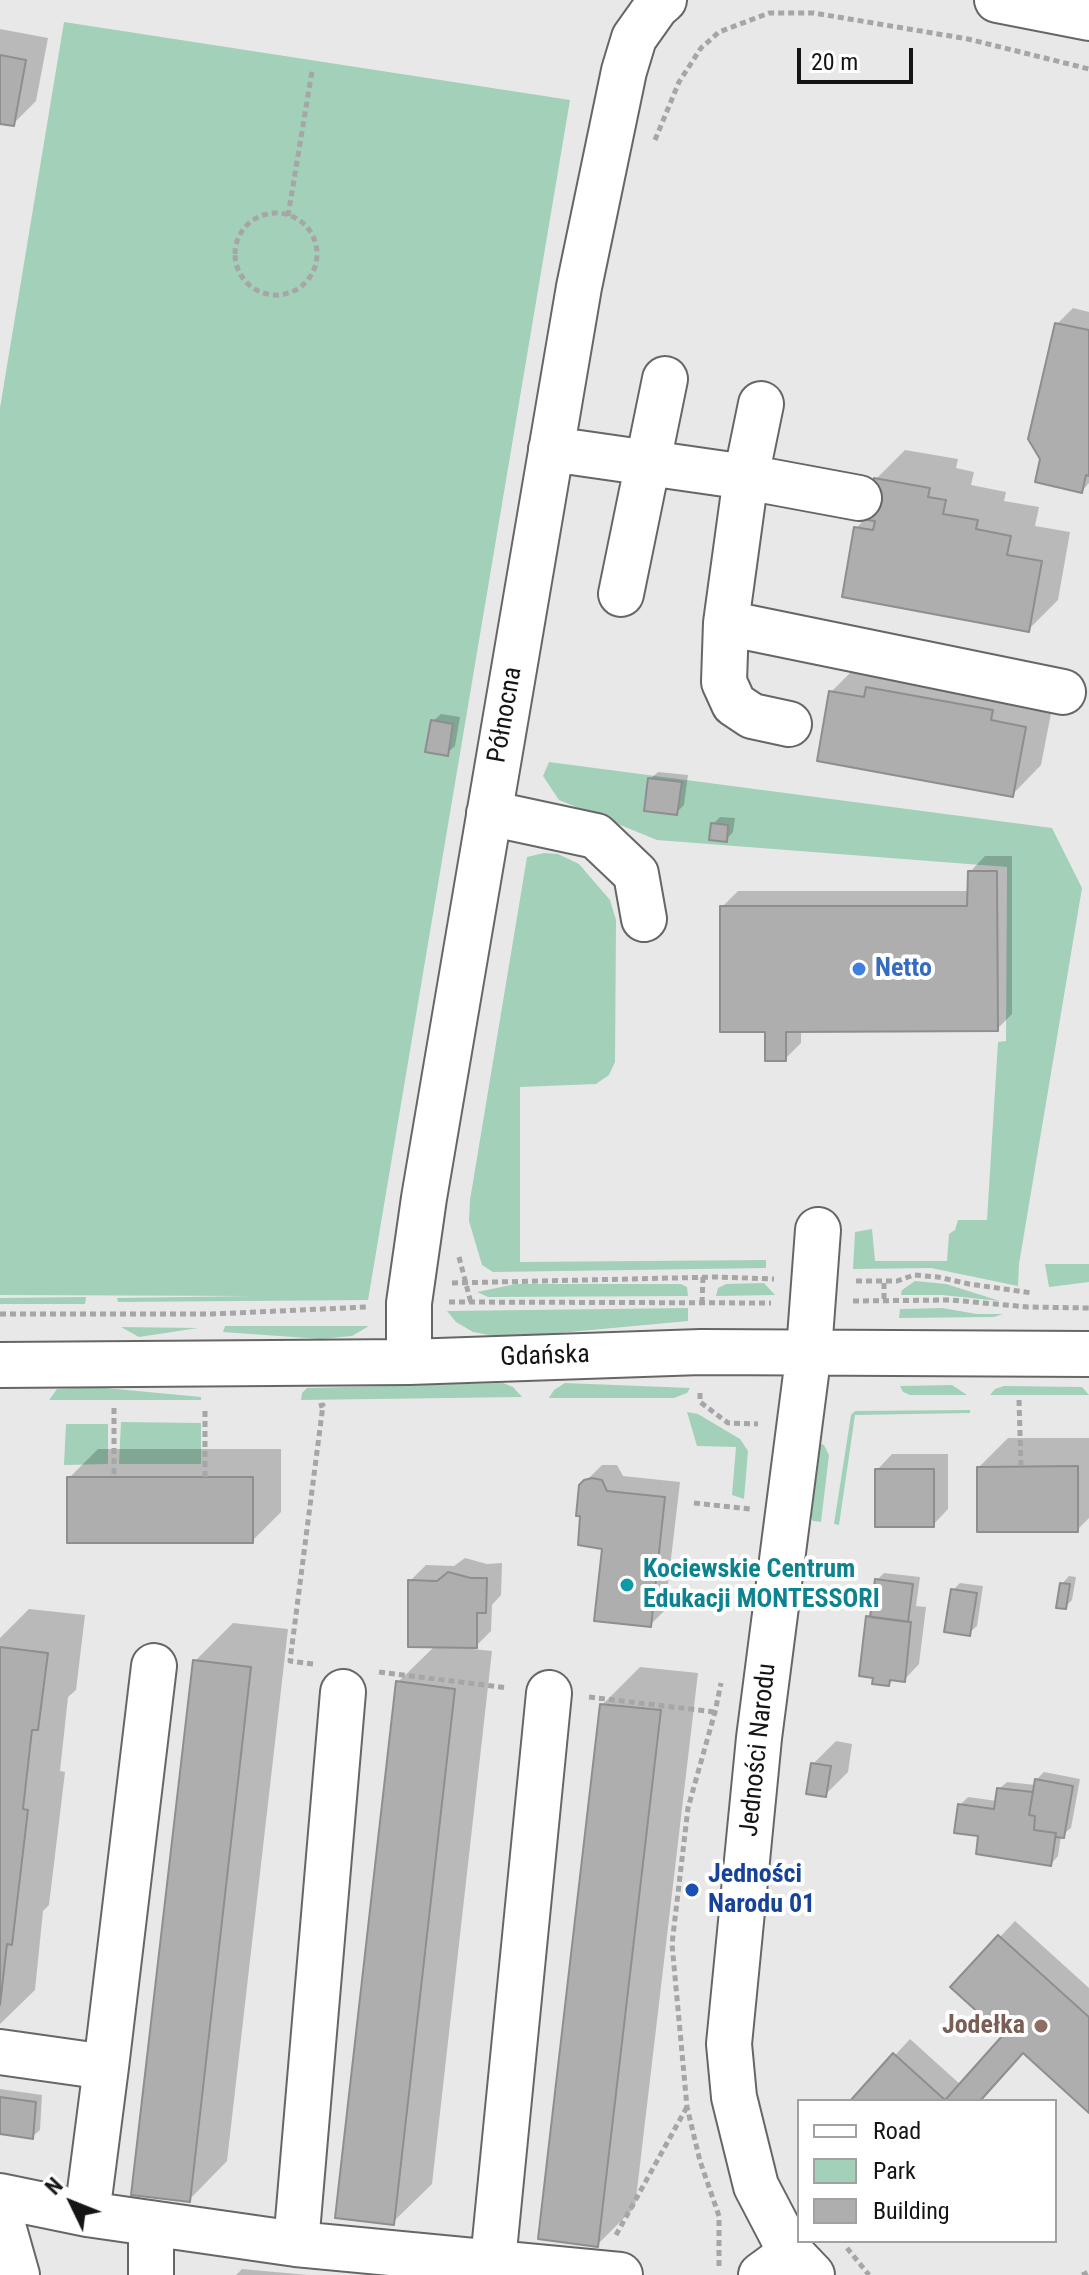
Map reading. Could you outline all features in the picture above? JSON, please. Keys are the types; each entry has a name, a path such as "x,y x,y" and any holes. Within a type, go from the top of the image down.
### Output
{"street":[{"name":"Północna","path":"409,1362 409,1303 424,1198 579,287 624,71 634,38 664,0"},
{"path":"997,0 1089,18"},
{"path":"621,594 665,379"},
{"path":"761,404 746,477 726,623 724,682 734,704 752,716 789,724"},
{"path":"551,449 746,477 859,498"},
{"path":"726,623 1063,692"},
{"path":"489,813 596,836 636,874 644,919"},
{"name":"Jedności Narodu","path":"788,2268 756,2186 734,2097 729,2044 759,1738 809,1351 831,1291 818,1230"},
{"name":"Gdańska","path":"0,1365 409,1362 701,1352 1089,1354"},
{"path":"87,2214 154,1666"},
{"path":"296,2244 343,1676"},
{"path":"493,2261 549,1693"},
{"path":"0,2052 106,2067"},
{"path":"0,2196 87,2214 296,2244 608,2274"},
{"path":"0,2215 17,2275"},
{"path":"151,2223 151,2275"}],"path":[{"path":"769,13 814,13 968,39 1089,69"},
{"path":"288,216 312,71"},
{"path":"271,213 288,216 307,227 314,239 316,265 310,277 290,294 275,296 262,293 249,286 235,262 239,235 258,217 271,213"},
{"path":"831,1291 897,1281 914,1275 1032,1293"},
{"path":"702,1303 703,1277"},
{"path":"437,1285 465,1281 703,1277 884,1299 1089,1308"},
{"path":"884,1281 884,1299"},
{"path":"441,1302 773,1303"},
{"path":"0,1314 212,1314 375,1307"},
{"path":"1019,1400 1021,1467"},
{"path":"700,1402 728,1423 766,1424"},
{"path":"323,1405 290,1661 343,1676 549,1693 715,1712"},
{"path":"114,1408 114,1477"},
{"path":"205,1408 205,1477"},
{"path":"748,1524 753,1495"},
{"path":"694,1503 751,1509"},
{"path":"719,2275 719,2216 700,2161 687,2107 672,1944 688,1808 723,1671"},
{"path":"608,2274 687,2107"},
{"path":"843,2243 869,2275"},
{"path":"1082,2275 1089,2272"}],"green space":[{"path":"64,22 570,100 368,1300 118,1302 117,1298 253,1296 0,1295 0,408"},
{"path":"549,762 1052,828 1082,888 1019,1264 1018,1286 931,1268 853,1269 855,1232 872,1229 875,1261 947,1261 949,1234 955,1230 958,1220 987,1220 998,1042 1006,1041 1007,867 657,840 559,800 543,776"},
{"path":"558,854 579,864 610,900 616,920 615,1062 609,1075 596,1084 520,1087 520,1262 766,1260 766,1268 493,1272 482,1265 469,1221 470,1200 527,857"},
{"path":"1045,1264 1089,1264 1089,1282 1049,1287"},
{"path":"915,1281 946,1284 1000,1301 942,1295 901,1295 902,1290"},
{"path":"764,1283 775,1295 716,1296 718,1288 726,1284"},
{"path":"516,1284 681,1284 687,1287 688,1296 488,1297 477,1292"},
{"path":"86,1297 85,1304 0,1304 0,1298"},
{"path":"688,1308 688,1321 505,1338 473,1332 456,1322 447,1311"},
{"path":"942,1308 977,1314 1003,1314 994,1317 899,1318 900,1309"},
{"path":"225,1326 369,1326 352,1336 321,1339 223,1332"},
{"path":"121,1327 198,1328 139,1337"},
{"path":"503,1383 513,1387 522,1397 301,1400 307,1388"},
{"path":"565,1383 690,1388 687,1393 674,1398 549,1398 554,1390"},
{"path":"952,1385 967,1395 910,1395 903,1392 900,1386"},
{"path":"1004,1386 1082,1387 1089,1395 990,1395"},
{"path":"95,1387 201,1397 201,1400 49,1400 57,1389"},
{"path":"970,1410 970,1413 855,1415 839,1525 834,1524 851,1415 855,1411"},
{"path":"687,1412 698,1414 740,1439 748,1451 744,1499 732,1495 736,1447 697,1446"},
{"path":"121,1422 201,1423 201,1464 119,1464"},
{"path":"66,1424 108,1424 108,1464 64,1465"},
{"path":"818,1443 824,1445 829,1455 821,1522 813,1521 810,1517"}],"building":[{"path":"0,55 26,60 14,126 0,124"},
{"path":"1055,323 1089,330 1089,476 1086,475 1082,493 1035,482 1040,459 1028,439"},
{"path":"874,478 930,488 928,497 946,500 943,514 978,520 976,529 1011,536 1007,555 1042,561 1029,632 842,597 854,527 873,530 875,521 867,520"},
{"path":"866,687 993,710 991,720 1026,727 1013,797 817,761 829,691 864,697"},
{"path":"431,720 453,724 448,756 425,752"},
{"path":"648,778 682,782 677,815 644,811"},
{"path":"711,823 728,825 727,842 709,840"},
{"name":"Netto","path":"968,871 997,871 998,1031 786,1032 786,1061 765,1061 765,1032 720,1032 720,906 967,906"},
{"path":"1078,1466 1078,1532 977,1532 977,1467"},
{"path":"875,1469 934,1469 934,1527 875,1527"},
{"path":"67,1477 253,1477 253,1543 67,1543"},
{"name":"Kociewskie Centrum Edukacji MONTESSORI","path":"592,1478 602,1480 607,1491 665,1497 651,1627 594,1621 602,1549 578,1545 580,1516 576,1516 579,1485"},
{"path":"448,1572 471,1578 487,1578 486,1613 477,1613 477,1648 408,1647 408,1580 437,1581"},
{"path":"875,1579 913,1584 908,1622 870,1617"},
{"path":"1060,1583 1070,1584 1066,1609 1056,1608"},
{"path":"951,1589 977,1593 970,1636 944,1632"},
{"path":"866,1616 911,1622 905,1682 890,1680 889,1686 872,1684 873,1678 859,1676"},
{"path":"0,1647 48,1653 38,1730 32,1730 23,1809 28,1810 12,1945 7,1944 0,2005"},
{"path":"193,1660 251,1667 190,2202 131,2195"},
{"path":"396,1681 455,1689 394,2225 335,2218"},
{"path":"600,1704 661,1710 598,2247 538,2239"},
{"path":"811,1763 831,1766 826,1797 806,1794"},
{"path":"1035,1779 1073,1786 1064,1838 1055,1837 1056,1833 1034,1830 1035,1816 1029,1815"},
{"path":"997,1788 1033,1792 1029,1815 1035,1816 1034,1830 1056,1833 1051,1866 976,1854 978,1836 954,1833 958,1804 994,1809"},
{"name":"Jodełka","path":"998,1935 1089,2017 1089,2113 1023,2053 982,2099 946,2099 1003,2035 950,1987"},
{"name":"Jodełka","path":"893,2053 944,2099 852,2099"},
{"path":"0,2097 36,2102 33,2139 0,2134"}],"place":[{"name":"Netto","path":"859,969"},
{"name":"Kociewskie Centrum Edukacji MONTESSORI","path":"627,1585"},
{"name":"Jedności Narodu 01","path":"692,1890"},
{"name":"Jodełka","path":"1041,2026"}]}
